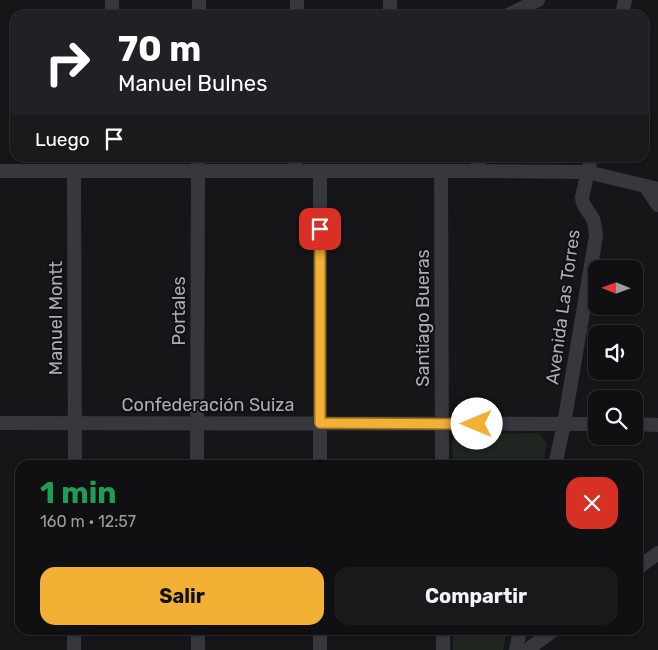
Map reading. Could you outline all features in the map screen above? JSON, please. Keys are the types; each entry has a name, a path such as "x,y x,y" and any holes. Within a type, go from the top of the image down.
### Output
{"street":[{"path":"518,10 538,0"},
{"name":"Avenida Las Torres","path":"556,460 596,236 595,225 582,203 589,162"},
{"path":"0,171 74,171 112,164 295,164 320,171 393,164 441,171 478,164 587,172 652,188 658,205"},
{"name":"Portales","path":"197,460 198,164"},
{"name":"Manuel Montt","path":"74,171 75,460"},
{"path":"320,171 320,460"},
{"name":"Santiago Bueras","path":"441,171 442,460"},
{"name":"Confederación Suiza","path":"0,423 588,424"},
{"path":"643,424 658,424"},
{"path":"643,564 658,553"},
{"path":"74,635 74,650"},
{"path":"198,635 198,650"},
{"path":"320,635 320,650"},
{"path":"443,635 443,650"},
{"path":"516,650 519,635"},
{"path":"527,650 547,635"}],"shaded area":[{"path":"539,433 547,444 543,460 453,460 452,441 458,434"},
{"path":"453,635 506,635 503,650 453,650"}],"route":[{"path":"320,229 320,423 477,424"}]}
